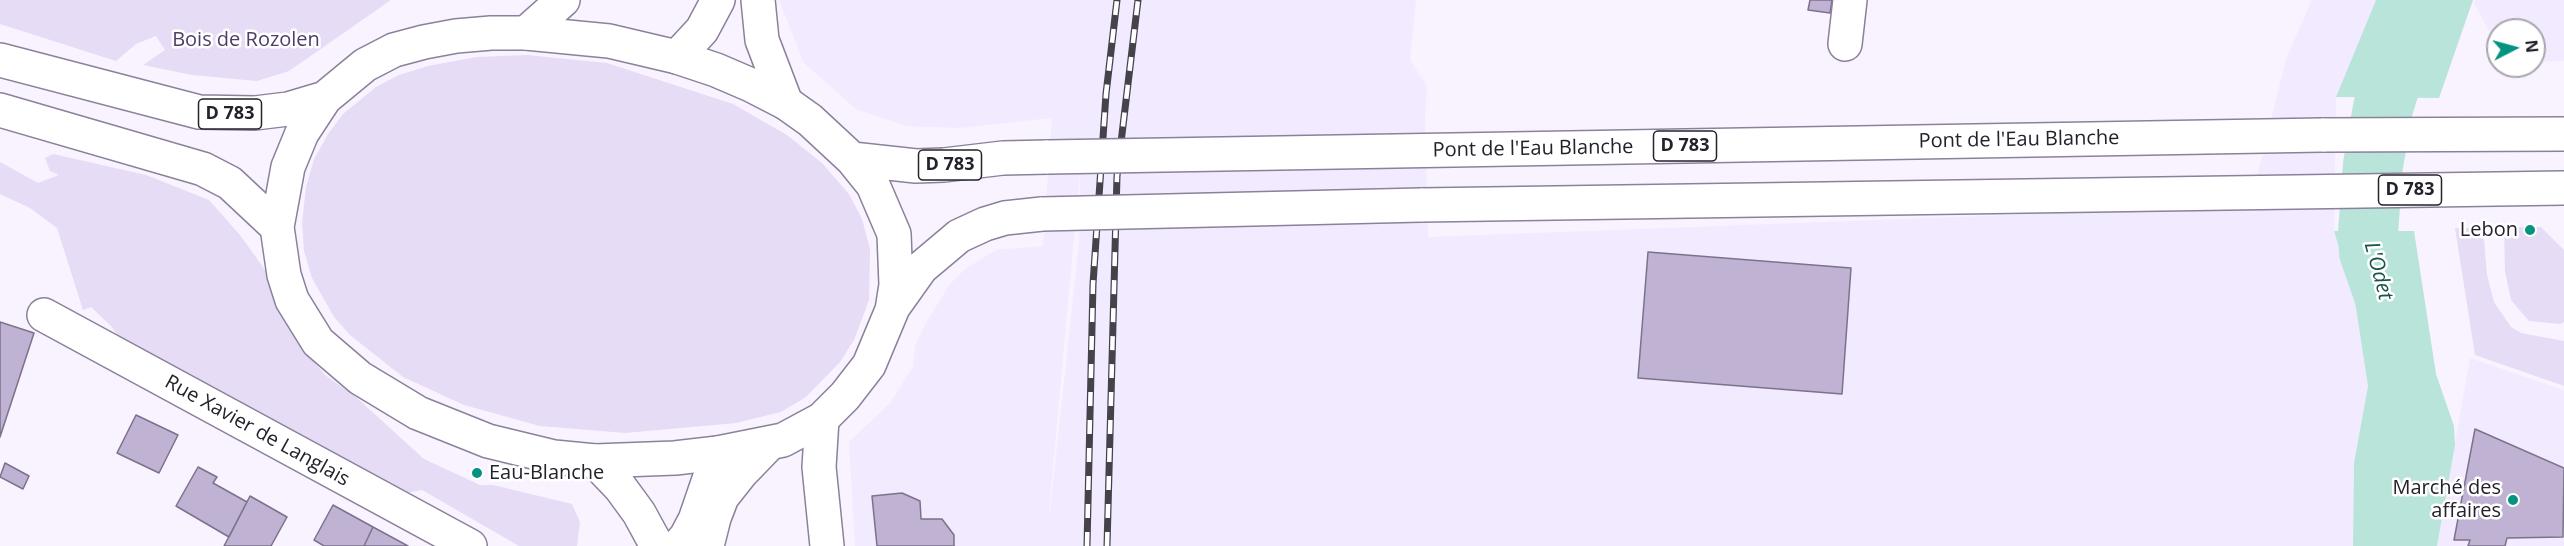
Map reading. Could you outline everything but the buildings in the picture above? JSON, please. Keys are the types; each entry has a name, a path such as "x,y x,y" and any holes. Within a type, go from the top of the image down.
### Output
{"main road":[{"path":"526,33 562,0"},
{"path":"677,57 702,30 718,0"},
{"path":"758,0 762,40 786,103"},
{"path":"1845,44 1850,0"},
{"path":"526,33 609,41 677,57 751,85 786,103 810,120 852,159 873,185 894,234 896,260 892,310 869,364 845,396 822,420 783,440 718,453 675,458 595,461 554,457 488,441 418,413 360,378 318,342 304,323 292,300 284,275 277,227 288,167 302,133 326,98 365,65 394,50 456,36 526,33"},
{"name":"D 783","path":"0,60 199,112 227,114 288,109 326,98"},
{"path":"0,110 203,169 230,183 277,227"},
{"name":"Pont de l'Eau Blanche","path":"852,159 935,165 1004,158 1048,157 2564,134"},
{"name":"D 783","path":"892,310 921,268 959,236 1005,218 1042,214 1421,205 2564,188"},
{"name":"Rue Xavier de Langlais","path":"44,315 470,546"},
{"path":"822,420 819,467 827,546"},
{"path":"707,546 714,518 723,497 741,473 770,443"},
{"path":"678,546 695,520 718,453"},
{"path":"595,461 620,487 639,513 657,546"}],"shaded area":[{"path":"779,0 1416,0 1410,60 1427,86 1425,118 1428,237 2250,206 2286,59 2312,0 2376,0 2336,97 2334,231 2355,302 2368,386 2354,463 2353,546 855,546 849,442 890,403 913,367 915,346 950,284 965,269 996,250 1043,246 1052,118 959,128 906,126 856,109 804,63","holes":["1080,172 1079,243 1050,511"]},
{"path":"2475,0 2564,0 2564,61 2546,62 2546,18 2486,18 2486,26 2474,3"},
{"path":"2470,358 2564,390 2564,546 2437,546"}],"green space":[{"name":"Bois de Rozolen","path":"0,0 391,0 289,71 257,81 192,75 143,65 165,50 156,36 136,44 116,61 0,24"},
{"path":"527,55 607,63 733,104 787,135 822,163 849,194 862,219 870,249 869,300 854,340 840,362 806,397 781,412 736,423 625,433 540,426 464,405 403,377 350,335 334,317 312,278 304,251 302,223 306,187 314,159 328,134 343,114 376,87 399,75 428,66 477,57"},
{"path":"53,154 146,175 209,200 240,235 268,274 289,324 304,350 325,375 357,398 424,459 480,485 493,485 572,504 580,522 577,546 519,546 422,490 400,494 205,387 193,377 147,361 125,345 111,326 91,307 83,310 57,228 30,208 0,194 0,162 38,183 59,175 50,171 45,158"},
{"path":"2504,227 2541,227 2564,250 2564,322 2561,324 2529,321 2511,300 2505,271"},
{"path":"2455,228 2483,228 2487,275 2494,302 2511,327 2521,333 2564,341 2564,386 2475,355"}],"water":[{"path":"2376,0 2473,0 2439,98 2336,97"},
{"path":"2334,231 2414,231 2436,374 2454,426 2455,445 2437,546 2353,546 2354,463 2368,386 2355,302"}],"waterway":[{"name":"L'Odet","path":"2389,309 2369,252 2368,233 2373,165 2383,108 2401,50 2423,0"}],"railway":[{"path":"1087,546 1093,284 1106,94 1117,0"},
{"path":"1107,546 1117,176 1138,0"}],"place":[{"name":"Lebon","path":"2530,230"},
{"name":"Eau-Blanche","path":"477,473"},
{"name":"Marché des affaires","path":"2513,500"}]}
